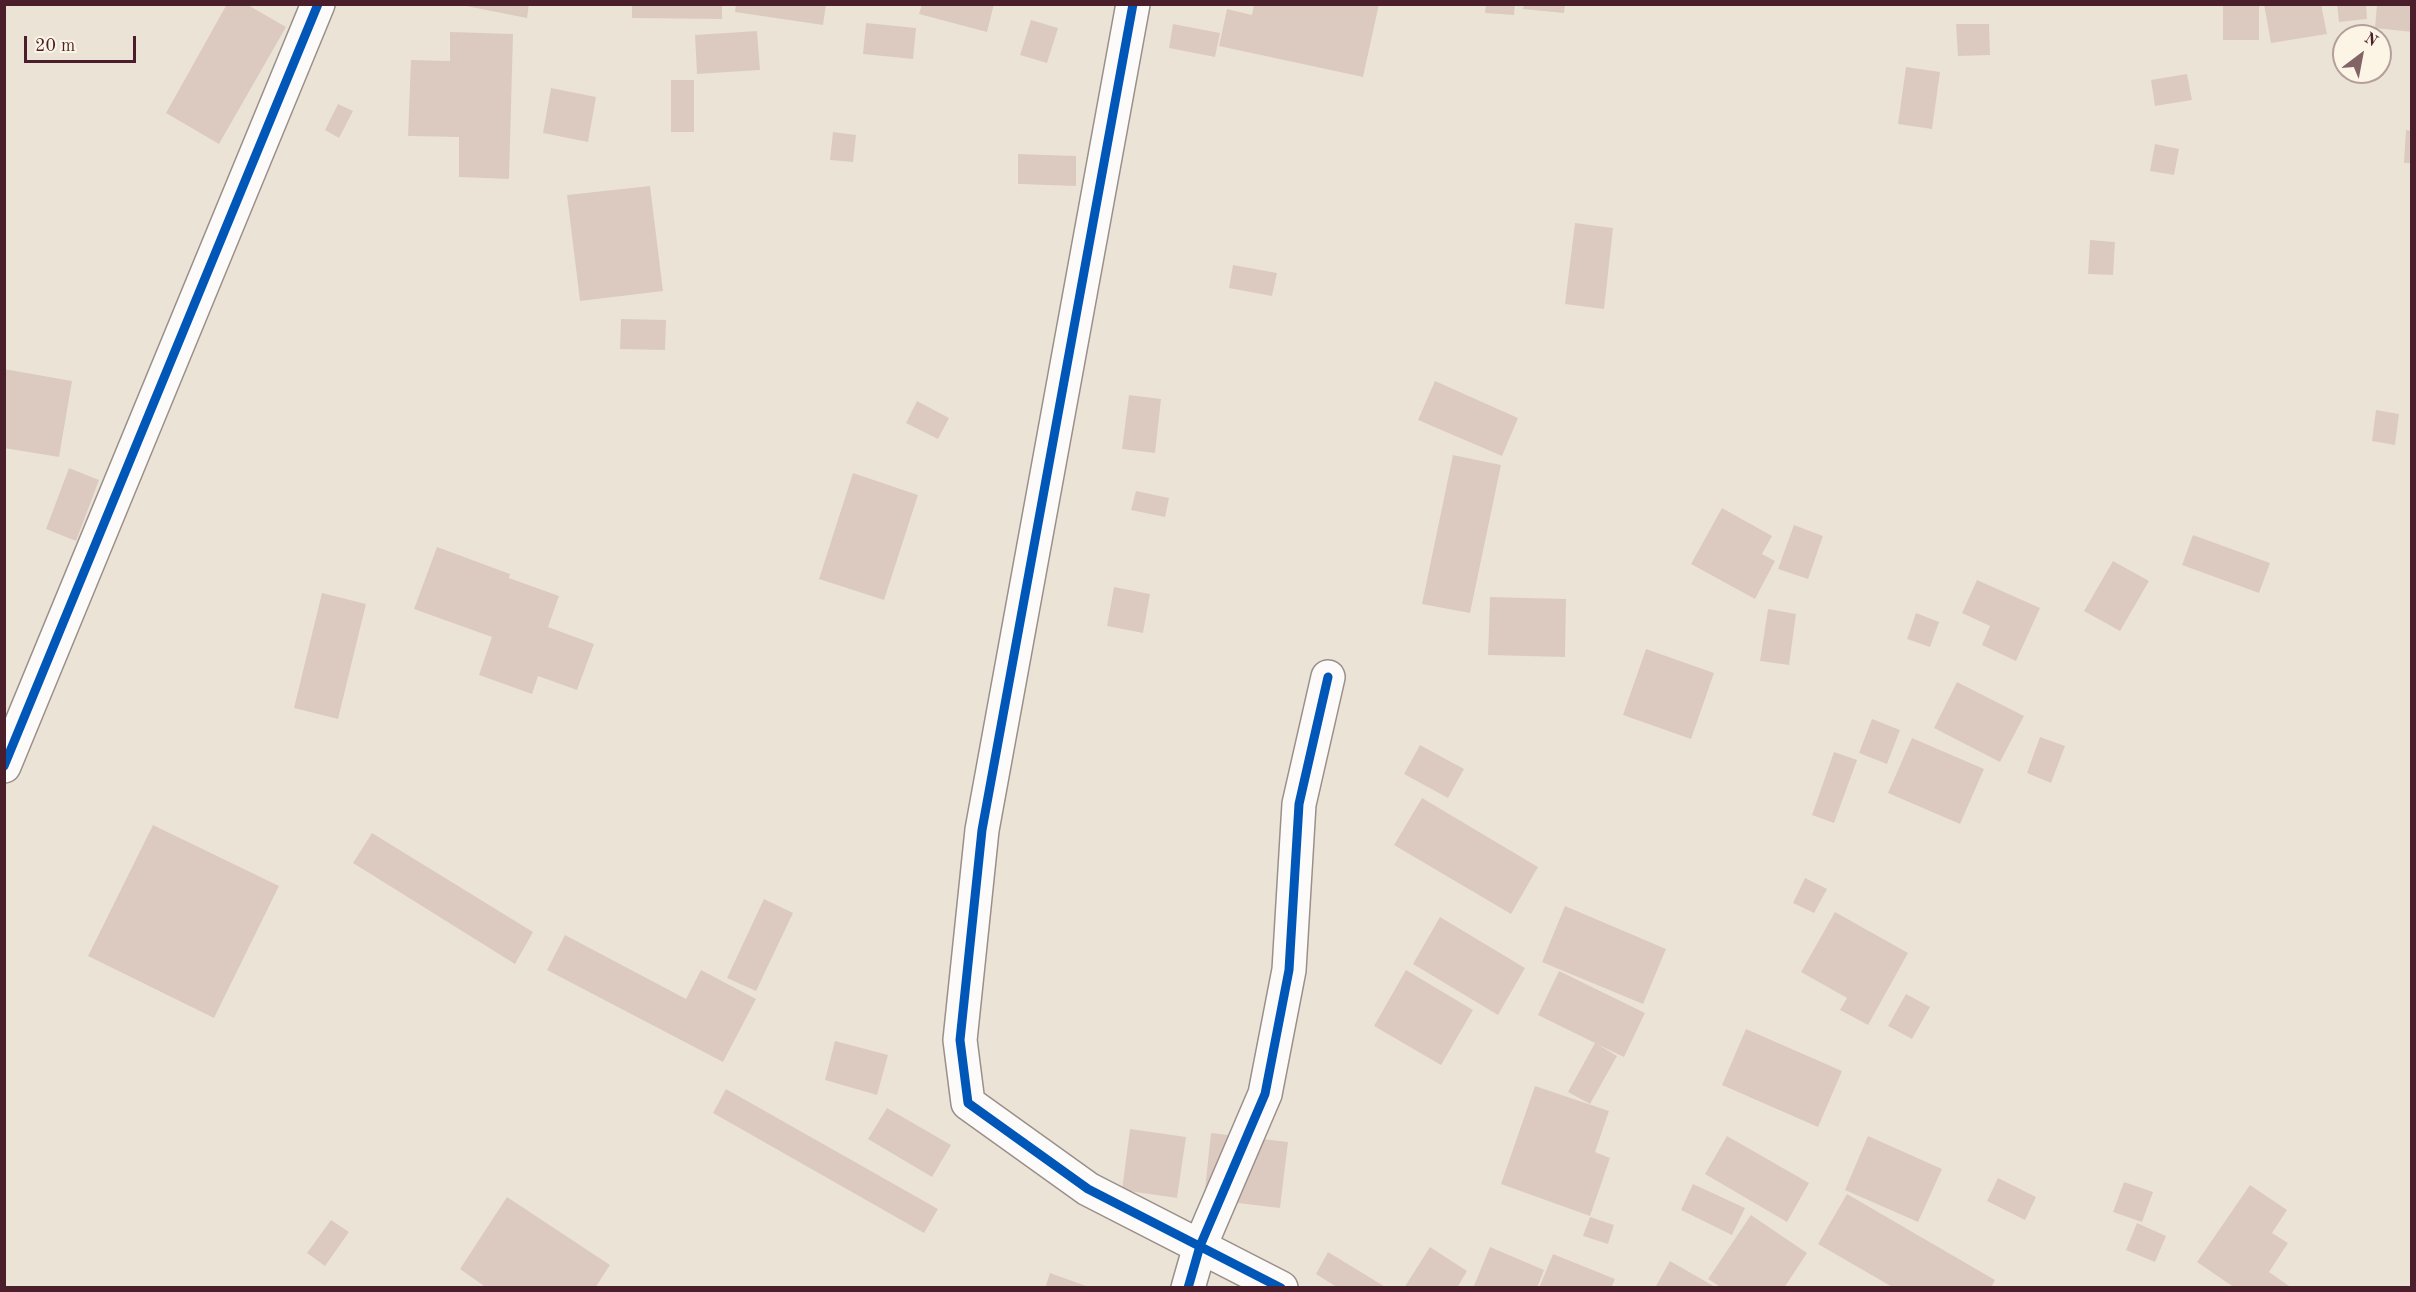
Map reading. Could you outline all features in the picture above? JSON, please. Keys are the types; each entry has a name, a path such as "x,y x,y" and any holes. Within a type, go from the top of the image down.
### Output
{"street":[{"path":"4,766 318,4"},
{"path":"1133,4 982,830 960,1040 968,1103 1088,1189 1281,1287"},
{"path":"1188,1287 1200,1246 1265,1094 1289,970 1299,804 1328,677"}],"building":[{"path":"227,4 246,4 286,27 219,144 166,113"},
{"path":"456,4 529,4 527,18"},
{"path":"632,4 722,4 722,19 632,18"},
{"path":"736,4 826,4 823,25 735,12"},
{"path":"922,4 994,4 987,32 919,14"},
{"path":"1254,4 1379,4 1363,77 1219,46 1227,9 1252,15"},
{"path":"1486,4 1515,4 1514,15 1485,13"},
{"path":"2223,4 2259,4 2259,40 2223,40"},
{"path":"2264,4 2321,4 2327,34 2271,43"},
{"path":"2337,4 2366,4 2367,19 2339,22"},
{"path":"2377,4 2412,4 2412,32 2392,30 2392,24 2375,24"},
{"path":"1524,5 1565,5 1564,13 1523,9"},
{"path":"1031,20 1058,28 1047,63 1020,55"},
{"path":"866,23 916,28 913,59 863,54"},
{"path":"1173,24 1220,33 1215,57 1169,48"},
{"path":"1956,24 1989,24 1990,55 1958,56"},
{"path":"757,31 760,70 697,74 695,35"},
{"path":"450,32 513,34 509,179 459,177 459,137 408,136 411,60 450,61"},
{"path":"1906,67 1940,72 1932,129 1898,124"},
{"path":"2187,74 2192,100 2155,106 2151,80"},
{"path":"671,80 694,80 694,132 671,132"},
{"path":"551,88 596,97 588,142 543,133"},
{"path":"338,104 353,111 339,138 325,130"},
{"path":"2406,130 2412,131 2412,163 2404,163"},
{"path":"833,132 856,135 853,162 830,160"},
{"path":"2155,144 2179,149 2174,175 2150,171"},
{"path":"1018,154 1076,156 1076,186 1018,184"},
{"path":"650,186 663,291 580,301 567,195"},
{"path":"1575,223 1613,228 1604,309 1565,304"},
{"path":"2090,240 2115,242 2113,275 2088,274"},
{"path":"1233,265 1277,273 1272,296 1229,288"},
{"path":"621,319 666,320 665,350 620,349"},
{"path":"4,369 72,381 59,457 4,448"},
{"path":"1435,381 1518,418 1502,456 1418,420"},
{"path":"1129,395 1161,399 1155,453 1122,449"},
{"path":"917,401 949,418 938,439 906,423"},
{"path":"2376,410 2399,414 2395,445 2372,441"},
{"path":"1453,455 1501,465 1470,613 1422,604"},
{"path":"69,468 99,480 76,541 46,529"},
{"path":"853,473 918,495 884,600 819,579"},
{"path":"1136,491 1169,498 1165,517 1131,510"},
{"path":"1722,508 1772,536 1762,554 1775,561 1755,599 1691,564"},
{"path":"1794,525 1823,536 1808,579 1778,569"},
{"path":"2193,535 2270,563 2259,593 2182,565"},
{"path":"437,547 510,574 509,578 559,596 548,627 594,644 577,690 538,676 532,694 479,675 492,637 414,609"},
{"path":"2113,561 2149,581 2120,631 2084,611"},
{"path":"1977,580 2040,608 2016,661 1982,645 1990,626 1962,613"},
{"path":"1114,587 1150,594 1143,633 1107,626"},
{"path":"322,593 366,604 338,719 294,708"},
{"path":"1490,597 1566,599 1565,657 1488,655"},
{"path":"1768,609 1796,614 1789,665 1760,661"},
{"path":"1916,613 1939,622 1930,647 1907,639"},
{"path":"1646,649 1714,673 1691,739 1623,715"},
{"path":"1957,682 2024,716 2000,762 1934,728"},
{"path":"1872,719 1900,730 1887,764 1859,753"},
{"path":"2040,737 2065,746 2051,783 2027,773"},
{"path":"1912,738 1984,769 1960,824 1888,793"},
{"path":"1420,745 1464,769 1448,798 1404,774"},
{"path":"1834,752 1857,760 1834,823 1812,815"},
{"path":"1422,798 1538,867 1511,914 1394,845"},
{"path":"153,825 279,886 214,1018 88,956"},
{"path":"372,833 533,932 515,964 353,863"},
{"path":"1805,878 1827,889 1814,913 1793,903"},
{"path":"764,899 793,913 756,991 727,978"},
{"path":"1565,906 1666,949 1643,1004 1542,962"},
{"path":"1835,912 1908,953 1868,1025 1840,1010 1847,998 1801,972"},
{"path":"1440,917 1525,968 1498,1015 1413,964"},
{"path":"565,935 686,999 701,970 756,999 723,1062 547,970"},
{"path":"1406,970 1473,1010 1441,1065 1374,1026"},
{"path":"1559,971 1645,1013 1624,1057 1597,1044 1617,1056 1590,1104 1568,1092 1595,1043 1538,1015"},
{"path":"1906,994 1930,1007 1912,1039 1888,1026"},
{"path":"1746,1029 1842,1071 1818,1127 1722,1085"},
{"path":"835,1041 888,1055 877,1095 825,1080"},
{"path":"1535,1086 1609,1111 1595,1152 1610,1158 1590,1216 1501,1184"},
{"path":"726,1089 938,1209 924,1233 713,1113"},
{"path":"887,1108 951,1145 932,1177 868,1139"},
{"path":"1130,1129 1186,1137 1177,1198 1122,1190"},
{"path":"1211,1133 1288,1142 1280,1208 1204,1199"},
{"path":"1727,1136 1809,1183 1787,1222 1705,1174"},
{"path":"1868,1136 1942,1169 1918,1222 1845,1190"},
{"path":"1998,1178 2036,1197 2025,1220 1987,1201"},
{"path":"2124,1182 2153,1192 2142,1222 2113,1212"},
{"path":"1693,1184 1745,1208 1732,1235 1681,1210"},
{"path":"2250,1185 2287,1210 2272,1233 2288,1243 2269,1272 2292,1288 2235,1288 2197,1262"},
{"path":"1847,1194 1995,1280 1991,1288 1894,1288 1818,1244"},
{"path":"507,1197 610,1265 595,1288 487,1288 460,1269"},
{"path":"1751,1215 1807,1253 1784,1288 1722,1288 1708,1279"},
{"path":"1590,1217 1614,1225 1608,1244 1583,1236"},
{"path":"331,1220 349,1232 325,1266 307,1253"},
{"path":"2137,1223 2166,1236 2155,1262 2126,1250"},
{"path":"1430,1247 1467,1271 1457,1288 1404,1288"},
{"path":"1490,1247 1544,1270 1537,1288 1473,1288"},
{"path":"1328,1252 1387,1288 1338,1288 1316,1274"},
{"path":"1553,1254 1615,1279 1611,1288 1539,1288"},
{"path":"1670,1261 1717,1288 1656,1286"},
{"path":"1050,1273 1089,1287 1089,1288 1045,1288"}],"cycle path":[{"path":"4,766 318,4"},
{"path":"1133,4 982,830 960,1040 968,1103 1088,1189 1281,1288"},
{"path":"1188,1288 1200,1246 1265,1094 1289,970 1299,804 1328,677"}]}
